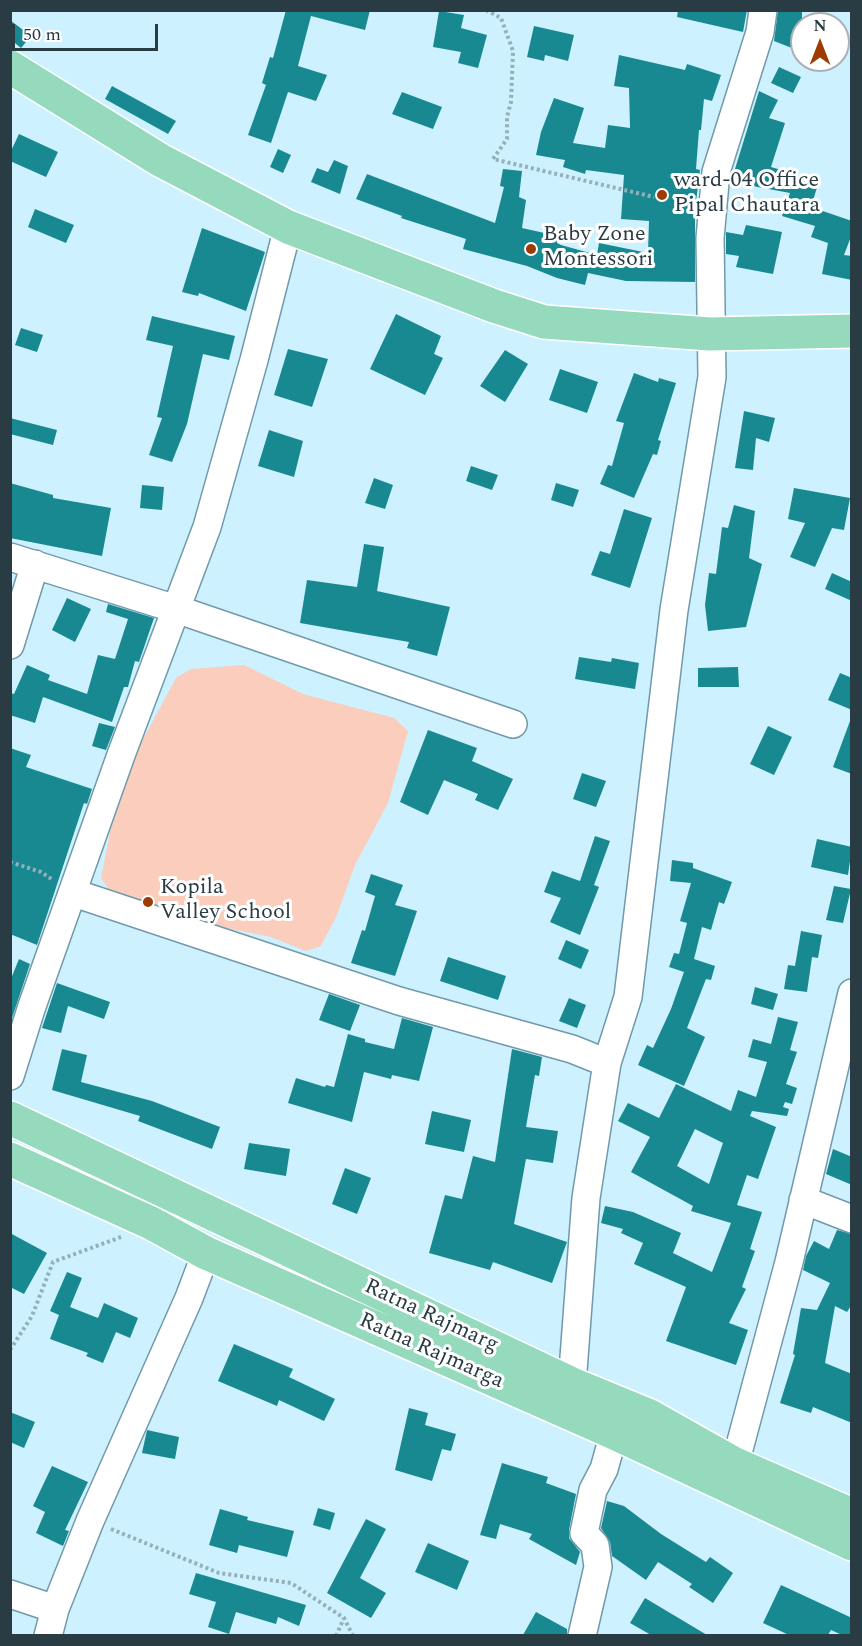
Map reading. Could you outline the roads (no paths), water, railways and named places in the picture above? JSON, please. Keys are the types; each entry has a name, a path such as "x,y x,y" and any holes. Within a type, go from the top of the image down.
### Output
{"main road":[{"path":"10,67 160,160 288,227 483,302 544,322 591,328 710,334 852,331"},
{"name":"Ratna Rajmarg","path":"10,1118 572,1383 634,1431 735,1464 852,1515"},
{"name":"Ratna Rajmarga","path":"10,1159 151,1223 206,1253 634,1431 852,1544"}],"street":[{"path":"572,1383 586,1198 607,1063 628,997 674,610 711,377 710,238 716,172 760,32 763,10"},
{"path":"10,1076 32,1006 74,893 121,755 207,527 254,360 288,227"},
{"path":"10,645 22,561 176,609 513,724"},
{"path":"74,893 399,1001 572,1048 607,1063"},
{"path":"735,1464 803,1200 851,999"},
{"path":"803,1200 852,1219"},
{"path":"48,1635 55,1609 90,1521 189,1298 206,1253"},
{"path":"582,1635 598,1567 595,1545 584,1533 593,1490 604,1469 634,1431"},
{"path":"10,1594 55,1609"}],"place":[{"name":"ward-04 Office Pipal Chautara","path":"662,195"},
{"name":"Baby Zone Montessori","path":"531,249"},
{"name":"Kopila Valley School","path":"148,902"}]}
